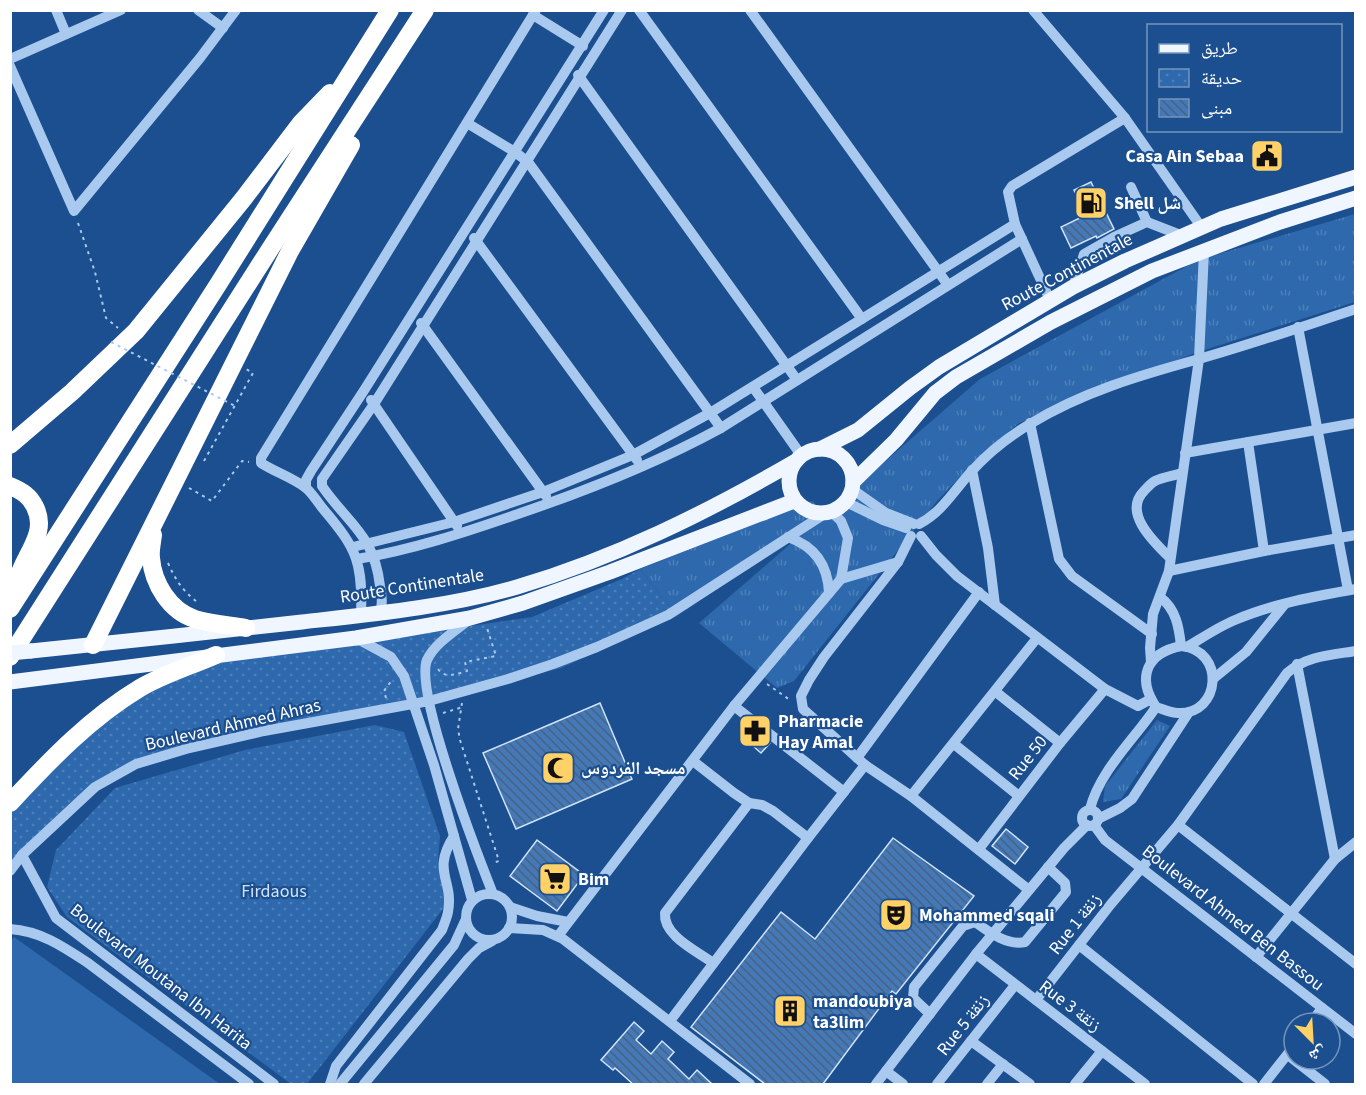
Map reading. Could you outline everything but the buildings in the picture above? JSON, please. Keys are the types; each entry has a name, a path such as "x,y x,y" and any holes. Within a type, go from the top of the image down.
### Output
{"highway":[{"path":"14,603 271,202 390,10"},
{"path":"10,656 425,10"},
{"path":"93,645 291,251 354,140 383,78"},
{"path":"10,444 72,392 126,342 244,198 301,123 345,80"},
{"path":"10,486 20,490 31,499 40,522 37,536 19,574 14,603"},
{"path":"154,525 151,556 153,572 169,601 180,612 195,619 246,628"},
{"path":"10,803 49,761 94,719 141,687 216,655"}],"main road":[{"name":"Route Continentale","path":"820,449 858,430 909,388 939,367 1073,287 1221,219 1356,177"},
{"name":"Route Continentale","path":"850,491 935,393 956,377 1051,322 1152,272 1280,222 1356,198"},
{"path":"820,449 831,450 847,462 852,472 850,491 829,513 808,512 794,501 788,482 789,472 798,459 820,449"},
{"name":"Route Continentale","path":"10,656 31,651 380,614 518,587 579,566 670,529 731,498 798,459"},
{"path":"10,682 356,638 476,616 523,603 630,565 794,501"}],"street":[{"path":"56,10 66,34"},
{"path":"10,58 121,10"},
{"path":"198,10 223,28"},
{"path":"10,66 74,212 236,10"},
{"path":"306,488 306,480 311,471 604,10"},
{"path":"380,614 381,594 374,556 358,528 322,486 322,479 424,327 622,10"},
{"path":"639,10 862,319"},
{"path":"750,10 948,285"},
{"path":"1033,10 1125,118 1202,228"},
{"path":"361,615 362,587 353,547 342,529 306,488 261,463 263,453 535,13 583,46"},
{"path":"571,64 797,380"},
{"path":"1050,300 1015,224 1008,192 1012,186 1125,118"},
{"path":"467,123 528,162 721,428"},
{"path":"1131,187 1147,222 1183,236"},
{"path":"1073,287 1084,254 1147,222"},
{"path":"353,547 454,522 543,492 633,455 753,387 1015,224"},
{"path":"466,228 642,468"},
{"path":"357,559 462,533 551,503 682,450 721,428 1022,239"},
{"path":"1153,703 1146,680 1151,662 1153,614 1169,571 1200,359 1204,251"},
{"path":"1029,890 911,796 861,761 804,709 801,696 808,680 898,562 915,530 939,511 972,470 1030,423 1105,387 1356,309"},
{"path":"412,314 424,327 551,503"},
{"path":"1151,662 1166,649 1184,647 1233,620 1284,605 1352,590 1337,539 1298,327"},
{"path":"753,387 798,459"},
{"path":"363,392 374,404 462,533"},
{"path":"1030,423 1059,559 1072,576 1152,634"},
{"path":"1185,453 1356,423"},
{"path":"1248,442 1264,551"},
{"path":"972,470 988,548 995,605"},
{"path":"1170,558 1150,537 1140,522 1138,507 1140,495 1153,482 1182,473"},
{"path":"306,488 322,486"},
{"path":"850,491 883,520 915,530 947,568 1105,689 1138,706 1153,703 1179,713 1189,712 1207,700 1212,690 1211,668 1206,658 1197,651 1184,647"},
{"path":"829,513 841,521 848,538 842,579"},
{"name":"Boulevard Ahmed Ahras","path":"10,871 22,855 95,787 136,764 186,749 264,731 429,701 553,664 669,615 788,537 829,513"},
{"path":"1169,571 1264,551 1356,536"},
{"path":"788,537 807,546 822,562 829,582 829,593"},
{"path":"558,936 734,706 829,593 842,579 898,562"},
{"path":"670,1021 844,792 861,761 979,592"},
{"path":"1160,597 1169,603 1184,647"},
{"path":"1213,679 1246,652 1284,605"},
{"path":"476,616 440,643 426,662 425,672 429,701 445,759 493,894"},
{"path":"356,638 381,650 397,663 404,676 434,765 472,900"},
{"path":"911,796 1037,638"},
{"path":"1335,859 1297,664 1310,659 1356,651"},
{"name":"Rue 1 زنقة","path":"1036,1000 1178,825 1287,673 1297,664"},
{"name":"Rue 50","path":"979,849 1060,743 1105,689"},
{"path":"996,692 1060,743"},
{"name":"Boulevard Ahmed Ben Bassou","path":"1153,703 1142,729 1094,794 1089,809 1097,813 1093,823 1105,840 1356,1034"},
{"path":"734,706 844,792"},
{"path":"876,1084 976,954 1048,867 1093,823 1132,799 1189,712"},
{"path":"954,744 1019,796"},
{"path":"693,761 749,803 768,808 808,838"},
{"path":"713,963 676,937 666,924 665,913 749,803"},
{"path":"1178,825 1292,914 1354,958"},
{"path":"330,1084 336,1066 442,930 448,912 448,891 443,870 444,856 454,836"},
{"path":"1256,957 1335,859 1356,842"},
{"name":"Boulevard Moutana Ibn Harita","path":"22,855 56,918 274,1084"},
{"path":"930,1014 913,998 914,987 963,926 975,922 993,934 1015,944 1025,942 1066,892 1065,883 1048,867"},
{"path":"364,1084 468,958 479,948 499,938 509,928 512,921 510,907 506,901 493,894 478,896 472,900 465,914 467,928 478,938 492,941"},
{"path":"510,907 537,916 568,922"},
{"path":"340,1084 454,945 465,921"},
{"path":"509,928 543,930 558,936 750,1084"},
{"name":"Boulevard Moutana Ibn Harita","path":"10,929 44,936 62,946 249,1084"},
{"path":"1079,945 1253,1084"},
{"name":"Rue 3 زنقة","path":"976,954 1145,1084"},
{"name":"Rue 5 زنقة","path":"937,1084 1015,986"},
{"path":"971,1041 1030,1084"},
{"path":"1075,1084 1102,1051"},
{"path":"1264,1084 1282,1061"},
{"path":"987,1084 1003,1064"},
{"path":"886,1071 903,1084"},
{"path":"1312,1071 1325,1084"}],"path":[{"path":"74,212 95,272 106,318"},
{"path":"111,342 235,406 253,373"},
{"path":"176,481 212,501 242,461 261,463"},
{"path":"436,663 444,675 457,674 467,671 465,662 496,656 476,616"},
{"path":"457,674 463,706 459,717 460,740 499,861 482,867"},
{"path":"758,677 804,709"}],"green space":[{"path":"1355,214 1355,302 1195,353 1019,423 984,452 937,501 794,681 777,688 699,623 818,520 677,616 640,569 812,501 817,506 829,510 980,379 1198,260"},
{"path":"640,569 677,616 561,668 429,701 264,731 136,764 95,787 11,871 11,805 94,719 206,658 532,617 622,579"},
{"path":"1157,720 1170,726 1121,799 1103,802 1105,786"},
{"name":"Firdaous","path":"375,725 404,732 440,836 438,861 446,905 307,1084 291,1084 67,917 47,887 56,850 115,788 245,750"},
{"path":"14,937 220,1084 11,1084 10,942"}],"place":[{"name":"Casa Ain Sebaa","path":"1267,156"},
{"name":"Shell شل","path":"1091,203"},
{"name":"Pharmacie Hay Amal","path":"755,731"},
{"name":"مسجد الفردوس","path":"558,768"},
{"name":"Bim","path":"555,879"},
{"name":"Mohammed sqali","path":"896,915"},
{"name":"mandoubiya ta3lim","path":"790,1011"}]}
